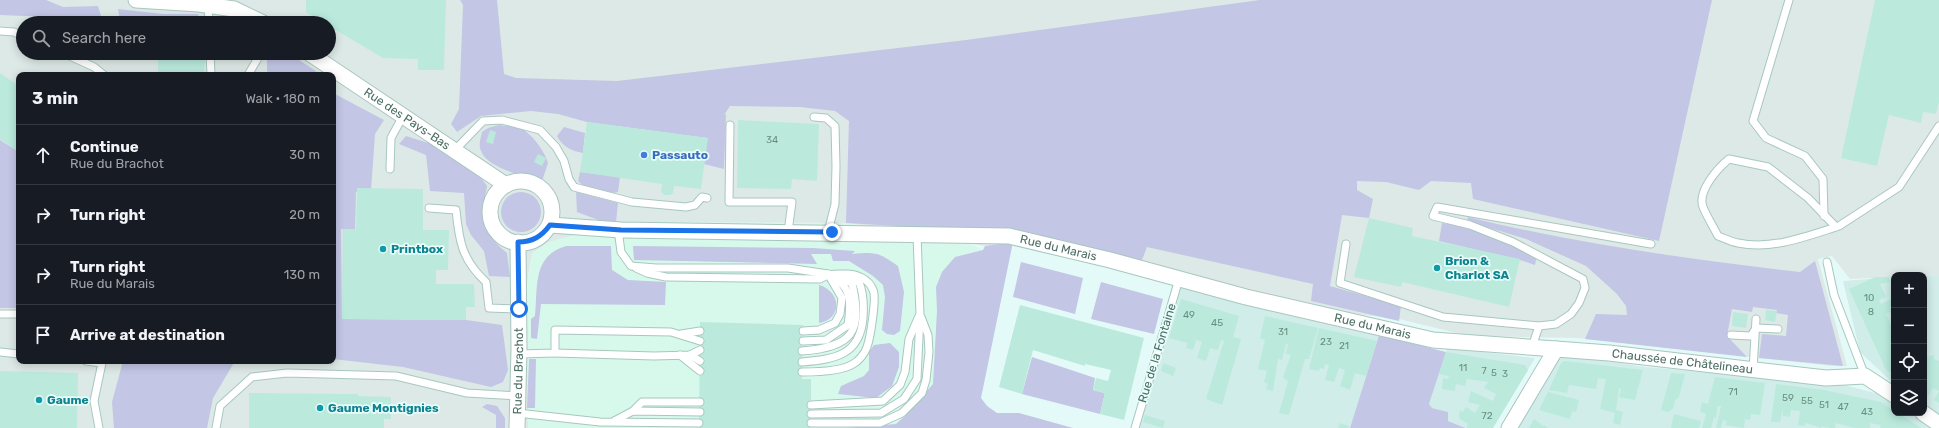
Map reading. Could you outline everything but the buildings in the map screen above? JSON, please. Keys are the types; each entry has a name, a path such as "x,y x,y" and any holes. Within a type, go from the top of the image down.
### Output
{"street":[{"path":"136,0 208,5 234,9 248,16"},
{"name":"Rue des Pays-Bas","path":"316,60 329,72"},
{"name":"Rue des Pays-Bas","path":"336,76 403,116 506,184"},
{"path":"515,181 524,181 541,188 551,203 552,212 550,225 534,240 518,242 502,236 492,222 490,213 494,197 506,184 515,181"},
{"name":"Rue du Marais","path":"550,225 618,229 1009,236 1180,278 1246,297 1433,340 1556,349"},
{"name":"Rue du Brachot","path":"517,428 519,354 518,242"},
{"path":"1509,428 1556,349"},
{"name":"Chaussée de Châtelineau","path":"1556,349 1609,353 1826,378 1865,376"},
{"path":"1865,376 1891,393"},
{"path":"1927,416 1939,424"}],"lane":[{"path":"1789,0 1753,121 1766,138 1805,156 1823,179 1824,216"},
{"path":"208,5 209,16"},
{"path":"0,31 16,33"},
{"path":"79,60 94,67 100,72"},
{"path":"210,60 211,72"},
{"path":"250,72 257,60"},
{"path":"390,169 391,138 403,116"},
{"path":"814,117 826,118 835,126 836,166 834,204 828,232"},
{"path":"455,150 483,121 502,120 540,130 558,152 574,187 632,202 686,207 695,205 702,197 707,198"},
{"path":"730,125 729,202 792,202 788,232"},
{"path":"1836,227 1808,198 1768,167 1729,159 1717,169 1706,187 1702,205 1718,236 1738,243 1768,245 1805,237 1836,227 1899,187 1939,126"},
{"path":"1346,244 1340,283 1443,317 1539,326 1556,324 1571,314 1579,302 1585,288 1583,279 1513,242 1470,225 1434,216 1437,207 1651,244"},
{"path":"429,208 456,210 459,240 473,271 486,282 488,308 519,309"},
{"path":"618,229 621,252 631,266 647,273 666,277 820,279 828,274 854,274 868,281 874,291 872,321 867,348 853,364 823,372 802,372"},
{"path":"811,414 881,413 904,399 917,379 920,315 917,235"},
{"path":"1827,262 1834,295 1865,376"},
{"path":"631,266 656,268 788,268 828,274 859,282 864,293 864,305 859,339 852,348 830,359 802,362"},
{"path":"803,331 819,330 835,323 840,314 842,298 828,274"},
{"path":"803,341 826,340 848,326 850,308 849,296 844,284 828,274"},
{"path":"802,351 823,349 844,342 854,330 857,313 852,283 828,274"},
{"name":"Rue de la Fontaine","path":"1135,428 1180,278"},
{"path":"0,314 16,314"},
{"path":"811,405 883,401 900,385 905,372 909,339 914,325 920,315"},
{"path":"811,423 880,423 902,414 922,392 926,380 929,352 928,335 920,315"},
{"path":"1753,370 1756,319"},
{"path":"1532,347 1539,326"},
{"path":"1756,328 1778,329"},
{"path":"1731,335 1751,336 1756,328"},
{"path":"555,352 555,330 671,332 700,341"},
{"path":"679,334 700,331"},
{"path":"519,354 555,352 690,355 700,350"},
{"path":"0,352 16,354"},
{"path":"680,355 700,371"},
{"path":"690,355 700,361"},
{"path":"99,428 94,401 102,364"},
{"path":"216,428 220,406 252,377 287,373 396,376 467,393 518,396"},
{"path":"612,422 633,411 642,402 700,402"},
{"path":"633,411 700,412"},
{"path":"517,413 612,422 699,423"}],"shaded area":[{"path":"0,0 1939,0 1939,276 1927,276 1927,272 1891,272 1891,277 1850,279 1832,256 1818,259 1847,366 1832,366 1578,338 1469,336 1395,318 1313,310 1013,242 985,246 849,223 624,222 549,242 532,253 527,282 528,428 0,428"},
{"path":"0,0 46,0 63,7 98,6 101,16 26,16 0,15"},
{"path":"460,0 497,0 504,74 516,78 617,81 966,40 1260,0 1712,0 1659,241 1473,199 1471,183 1431,181 1419,190 1386,182 1357,181 1357,190 1373,199 1369,218 1342,215 1330,286 1401,306 1399,321 1311,301 1313,284 1147,247 1142,260 1017,233 846,223 849,121 835,111 800,107 730,106 724,115 726,114 724,169 704,164 707,138 587,122 558,114 531,111 481,116 457,132 451,124 459,109 463,5"},
{"path":"118,9 163,14 198,14 199,16 119,16"},
{"path":"267,60 299,60 316,71 268,72"},
{"path":"336,95 384,120 375,134 371,190 356,192 355,231 341,229 342,319 466,320 502,325 508,370 503,382 491,387 403,367 336,359"},
{"path":"499,125 523,129 536,142 544,153 548,163 542,181 508,171 499,167 485,157 480,146 482,132 488,128"},
{"path":"564,127 585,133 583,153 567,148 561,143 557,136"},
{"path":"406,136 438,146 479,175 487,186 484,216 487,231 498,245 507,253 510,277 489,276 484,251 471,235 466,224 464,193 430,191 426,155 399,144"},
{"path":"0,140 16,150 16,308 0,308"},
{"path":"580,172 620,177 618,192 608,193 586,187 578,181"},
{"path":"521,192 529,194 535,198 539,204 541,212 539,220 535,226 529,230 521,232 513,230 507,226 503,220 501,212 503,204 507,198 513,194"},
{"path":"576,192 618,203 616,222 609,224 577,212"},
{"path":"1468,217 1509,227 1591,243 1716,262 1800,272 1815,261 1843,366 1759,358 1762,334 1786,336 1788,315 1776,313 1777,310 1753,307 1752,312 1732,309 1727,336 1747,357 1585,339 1596,314 1627,315 1626,306 1617,294 1586,266 1526,239 1467,221"},
{"path":"624,222 849,223 971,244 983,250 961,428 528,428 527,282 532,253 549,242"},
{"path":"1442,223 1461,226 1537,255 1535,265 1520,260 1439,241"},
{"path":"1013,242 981,398 987,406 997,413 1019,413 1073,428 845,428 896,424 906,415 933,384 937,311 936,287 942,272 955,257 983,250 985,246"},
{"path":"566,246 611,246 612,270 628,280 666,282 665,305 541,304 537,339 531,338 531,319 535,316 537,284 542,265 547,257"},
{"path":"633,246 813,248 855,251 852,254 876,254 886,258 898,266 904,292 900,331 894,335 887,334 882,330 885,297 883,285 873,276 849,261 833,261 831,254 811,254 817,264 634,260"},
{"path":"1021,262 1083,278 1075,314 1013,297"},
{"path":"1927,276 1939,276 1939,416 1927,410"},
{"path":"1891,277 1891,381 1860,352 1843,281"},
{"path":"1101,282 1163,299 1154,334 1091,319"},
{"path":"819,285 832,293 836,305 832,316 819,323"},
{"path":"1172,285 1379,335 1350,428 1137,428"},
{"path":"1379,335 1446,352 1429,404 1432,408 1448,412 1448,421 1466,428 1350,428"},
{"path":"890,343 899,352 899,367 892,386 876,398 838,394 841,386 864,376 869,370 869,352 874,345"},
{"path":"1447,348 1535,358 1493,428 1467,428 1448,421 1448,412 1432,408 1429,404"},
{"path":"1558,353 1645,367 1840,384 1879,394 1891,401 1891,416 1915,416 1934,428 1512,428"},
{"path":"1032,357 1095,378 1093,390 1105,393 1100,414 1022,394"},
{"path":"529,359 536,359 535,408 527,408"},
{"path":"122,364 233,364 213,398 207,428 114,428 112,402"},
{"path":"487,404 497,406 505,418 505,428 496,428 496,415 482,407"}],"place":[{"name":"Passauto","path":"644,155"},
{"name":"Printbox","path":"383,249"},
{"name":"Brion & Charlot SA","path":"1437,268"},
{"name":"Gaume","path":"39,400"},
{"name":"Gaume Montignies","path":"320,408"}],"route":[{"path":"519,309 518,242 534,240 550,225 621,230 832,232"}]}
